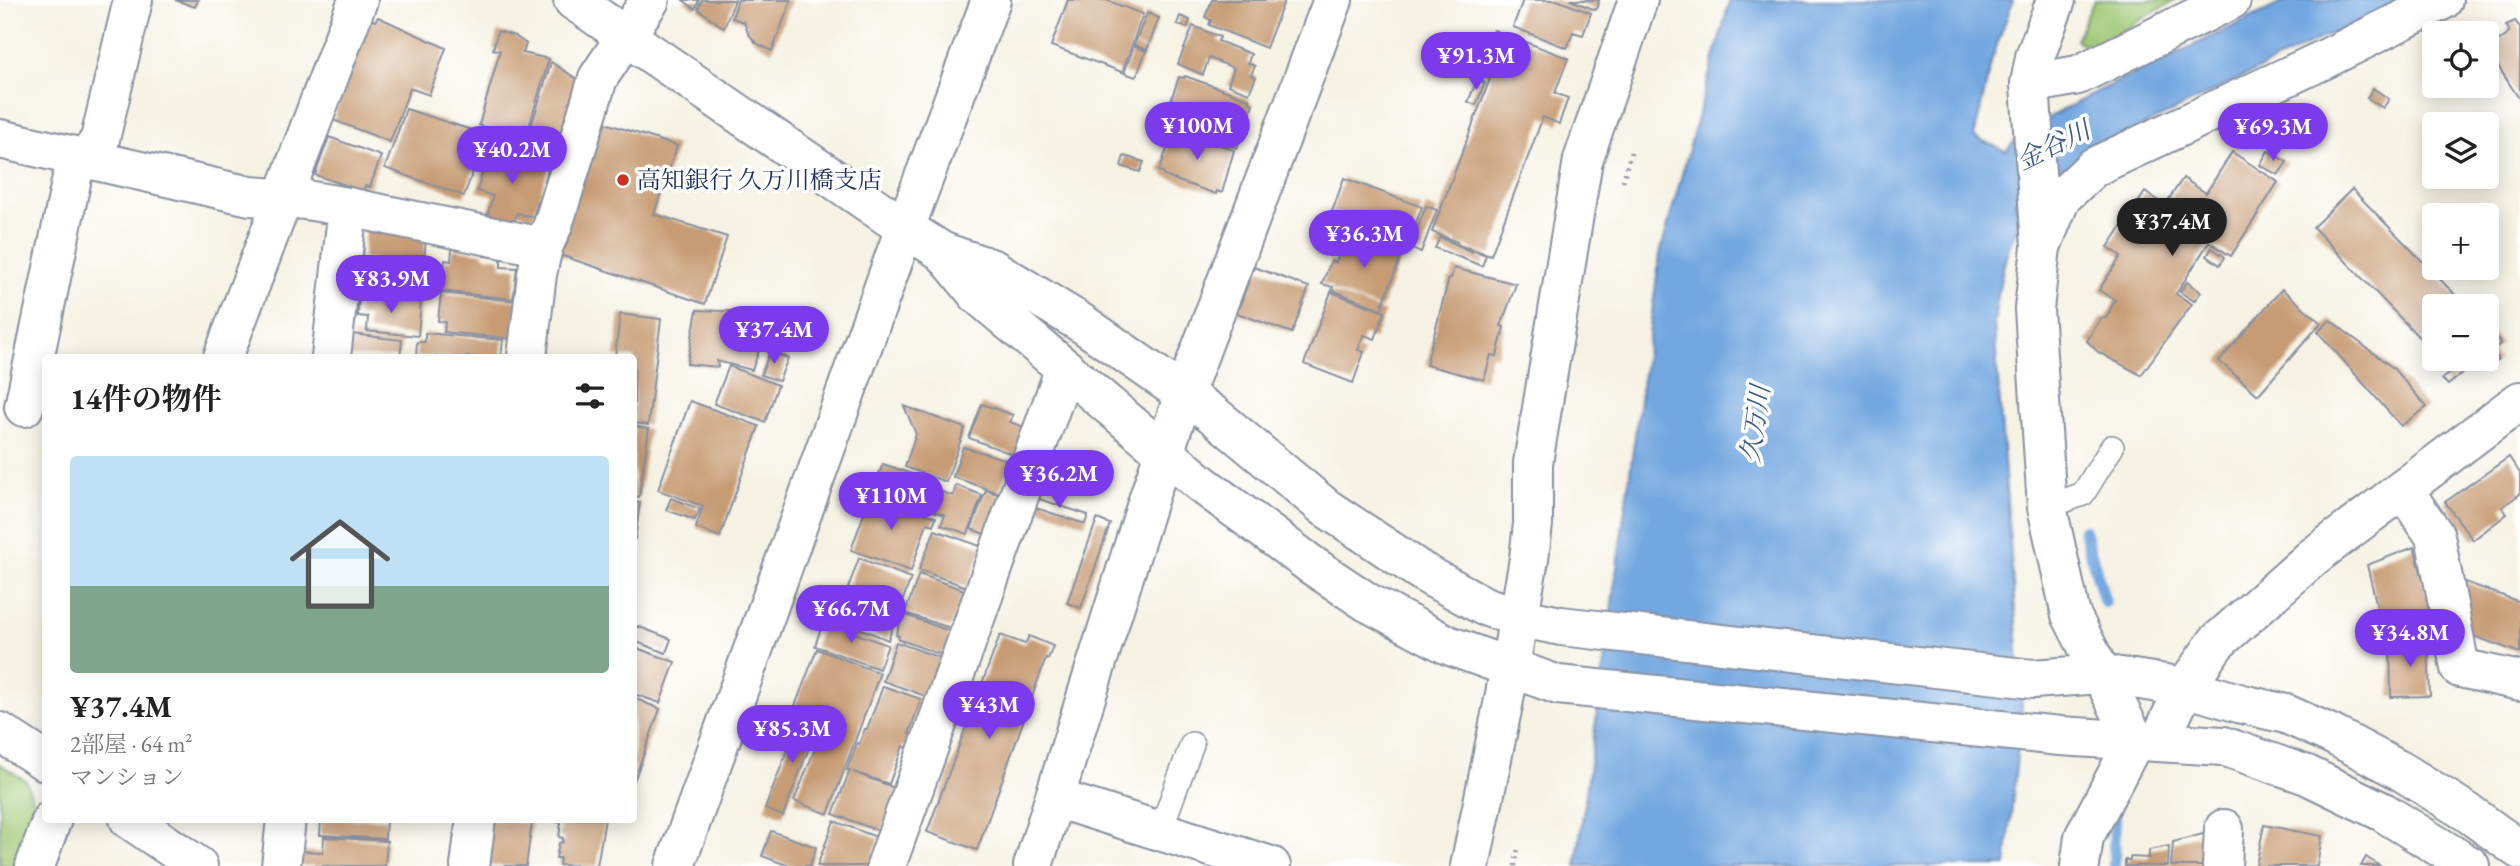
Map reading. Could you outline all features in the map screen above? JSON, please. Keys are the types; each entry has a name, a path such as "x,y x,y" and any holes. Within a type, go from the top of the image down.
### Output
{"street":[{"path":"23,407 75,168 87,159 100,139 134,0"},
{"path":"224,354 358,0"},
{"path":"573,0 905,228 943,252 993,270 1083,324 1211,413 1326,508 1424,573 1484,607 1561,626 2033,679 2101,674 2185,687 2286,714 2333,735 2445,798 2520,850"},
{"path":"527,354 543,247 553,225 598,78 650,0"},
{"path":"675,866 905,228 991,0"},
{"path":"1033,866 1184,394 1333,0"},
{"path":"1470,866 1509,667 1533,524 1533,463 1583,160 1638,0"},
{"path":"2056,0 2035,57 2030,96 2041,247 2034,309 2047,507 2071,615 2101,674 2147,741"},
{"path":"2030,96 2231,0"},
{"path":"2041,247 2060,198 2094,167 2325,59 2443,0"},
{"path":"0,139 250,196 348,207 543,247"},
{"path":"331,354 348,207"},
{"path":"943,252 978,295 1203,485 1367,602 1448,645 1563,685 2025,732 2223,746 2307,775 2383,812 2470,866"},
{"path":"886,866 1065,368"},
{"path":"2080,866 2084,837 2216,643 2313,557 2520,401"},
{"path":"2403,489 2435,536 2460,668 2520,681"},
{"path":"0,732 42,759"},
{"path":"1055,798 1271,866"},
{"path":"35,866 51,823"},
{"path":"135,823 198,866"},
{"path":"281,866 286,823"},
{"path":"470,866 475,823"}],"lane":[{"path":"2047,507 2083,494 2112,447"},
{"path":"1160,831 1192,744"}],"path":[{"path":"1622,183 1634,144"}],"green space":[{"path":"2094,0 2176,0 2091,48 2076,40"},
{"path":"0,764 26,781 36,809 14,866 0,866"}],"water":[{"path":"1730,0 2013,0 1992,59 1974,137 2006,151 2017,138 2053,115 2288,0 2400,0 2096,149 2043,194 2025,214 2013,236 2002,273 1994,324 2022,706 2006,866 1576,866 1660,254"}],"building":[{"path":"175,0 198,0 195,7"},
{"path":"683,0 699,0 695,9"},
{"path":"702,0 735,0 724,28 698,9"},
{"path":"738,0 791,0 772,51 756,43 744,22 732,18"},
{"path":"1068,0 1106,0 1143,14 1122,72 1051,46"},
{"path":"1212,0 1283,0 1266,48 1209,25 1211,20 1205,17"},
{"path":"1523,0 1557,0 1591,13 1583,35 1573,32 1567,48 1513,27"},
{"path":"1570,0 1599,0 1596,10"},
{"path":"1147,13 1159,18 1147,50 1134,45"},
{"path":"1180,16 1190,20 1187,28 1177,24"},
{"path":"378,17 446,48 429,95 410,88 390,142 333,120 369,19 375,21"},
{"path":"2515,21 2520,27 2520,100 2499,68 2499,40 2509,30 2506,25"},
{"path":"1193,26 1220,37 1218,41 1251,54 1248,63 1255,66 1251,75 1256,77 1249,93 1228,85 1234,68 1209,58 1203,75 1178,64"},
{"path":"1494,30 1568,58 1555,93 1568,98 1559,124 1543,117 1491,255 1458,245 1457,242 1432,232 1491,76 1478,71"},
{"path":"498,31 515,36 526,44 523,53 549,59 525,140 551,62 580,81 554,166 491,147 496,131 479,125 500,51 493,49"},
{"path":"1134,46 1146,51 1136,77 1124,73"},
{"path":"1185,76 1249,99 1253,104 1237,148 1169,123 1171,120 1165,117 1179,77"},
{"path":"1477,80 1485,83 1476,105 1468,102"},
{"path":"2373,88 2389,99 2383,108 2367,98"},
{"path":"406,109 490,136 486,147 482,146 464,196 385,168"},
{"name":"高知銀行 久万川橋支店","path":"599,121 677,146 654,214 727,237 705,304 557,254"},
{"path":"1180,130 1234,150 1222,193 1217,191 1216,194 1164,176 1164,173 1159,171 1172,135 1178,138"},
{"path":"329,137 381,156 370,187 365,186 363,191 315,175"},
{"path":"490,148 549,167 533,217 517,213 513,225 487,217 493,196 477,191"},
{"path":"2268,151 2287,162 2278,175 2260,165"},
{"path":"2232,152 2278,182 2231,256 2209,242 2176,294 2192,304 2141,375 2098,352 2087,341 2101,318 2106,318 2115,300 2099,290 2121,256 2108,247 2145,192 2165,205 2183,178 2206,193"},
{"path":"1124,156 1144,162 1140,172 1121,166"},
{"path":"1344,178 1422,207 1409,241 1332,212"},
{"path":"2352,189 2422,261 2422,280 2441,280 2454,294 2422,294 2422,341 2313,227"},
{"path":"1426,206 1437,210 1421,252 1410,248"},
{"path":"365,228 426,238 424,262 363,258"},
{"path":"1348,231 1403,251 1381,309 1322,284 1331,261 1336,262"},
{"path":"1440,237 1472,252 1473,250 1486,255 1482,266 1435,248"},
{"path":"2212,248 2225,257 2220,265 2207,256"},
{"path":"452,249 484,253 484,256 501,258 501,267 517,268 513,299 441,291 445,260 451,261"},
{"path":"361,261 418,266 415,296 380,293 382,281 359,279"},
{"path":"1254,267 1309,287 1292,333 1237,313"},
{"path":"1454,268 1516,284 1501,326 1504,327 1497,356 1491,355 1484,380 1426,365"},
{"path":"2187,282 2201,292 2194,301 2180,292"},
{"path":"2282,289 2321,323 2258,395 2219,361"},
{"path":"1331,292 1385,312 1375,339 1364,335 1358,350 1364,352 1353,383 1304,364"},
{"path":"441,293 518,301 514,339 444,332 445,322 438,321"},
{"path":"359,296 421,301 418,336 367,331 368,317 358,316"},
{"path":"697,310 748,312 769,323 752,370 717,361 718,367 687,364"},
{"path":"620,314 661,319 648,425 637,423 637,354 615,354"},
{"path":"2330,320 2393,368 2427,407 2401,426 2318,332"},
{"path":"425,333 503,340 501,354 416,354 417,342 425,342"},
{"path":"352,334 402,340 400,354 349,354"},
{"path":"770,351 788,358 779,381 761,375"},
{"path":"729,366 778,385 765,422 714,404"},
{"path":"2451,371 2466,371 2448,385 2442,379"},
{"path":"690,401 759,426 720,537 696,528 703,506 658,490"},
{"path":"982,404 1013,415 1010,422 1027,428 1017,456 969,438"},
{"path":"904,406 965,428 946,482 905,467 916,434"},
{"path":"637,427 649,429 637,497"},
{"path":"963,447 1011,461 999,493 953,477"},
{"path":"2509,457 2520,473 2520,494 2502,507 2507,514 2473,540 2445,502"},
{"path":"883,464 927,479 917,505 873,489"},
{"path":"956,485 982,495 968,534 941,525 945,515 920,507 928,487 953,496"},
{"path":"986,490 1003,496 989,536 971,529"},
{"path":"871,494 936,517 933,525 927,523 911,571 851,550"},
{"path":"1033,497 1088,515 1085,524 1030,506"},
{"path":"671,498 700,509 695,520 666,510"},
{"path":"637,502 640,503 637,525"},
{"path":"1097,519 1110,524 1081,608 1067,603"},
{"path":"935,530 983,547 967,587 919,570"},
{"path":"2414,547 2436,627 2385,639 2367,565"},
{"path":"859,558 911,578 888,640 830,616 837,597 844,599"},
{"path":"919,574 964,590 950,628 905,613"},
{"path":"2457,579 2520,602 2520,653 2468,634"},
{"path":"903,614 952,632 944,656 898,639 899,636 896,635"},
{"path":"823,622 888,645 879,669 815,646"},
{"path":"637,626 671,639 666,653 637,642"},
{"path":"1000,635 1025,644 1029,636 1053,646 1048,659 1046,658 977,850 927,832"},
{"path":"2428,641 2430,696 2391,697 2390,642"},
{"path":"896,642 941,658 928,697 883,681"},
{"path":"637,648 675,662 660,703 637,695"},
{"path":"817,649 880,673 828,814 794,801 828,717 795,706"},
{"path":"883,686 921,699 909,734 918,736 913,750 903,746 889,784 853,772 898,789 882,832 833,814 857,743 859,744 867,729"},
{"path":"637,699 660,709 637,773"},
{"path":"801,714 819,721 783,816 765,809"},
{"path":"834,821 879,838 869,866 817,866"},
{"path":"321,823 386,823 385,839 320,835"},
{"path":"490,823 532,823 526,866 488,866"},
{"path":"561,823 604,823 597,866 559,865 560,858 556,858 559,843 563,842 563,838 559,837"},
{"path":"2264,825 2322,836 2317,866 2256,866"},
{"path":"771,831 816,847 810,866 789,866 762,856"},
{"path":"2210,832 2210,866 2171,866 2173,842"},
{"path":"324,837 387,841 385,866 297,866 299,851 323,852"},
{"path":"2169,846 2168,866 2125,866 2125,860 2130,860 2130,857 2149,858 2149,850"},
{"path":"2366,857 2380,866 2361,866"}],"waterway":[{"path":"2084,530 2105,602"},
{"path":"2114,866 2115,804"}],"place":[{"name":"高知銀行 久万川橋支店","path":"623,180"}],"water label":[{"name":"金谷川","path":"2053,145"},
{"name":"久万川","path":"1755,424"}]}
